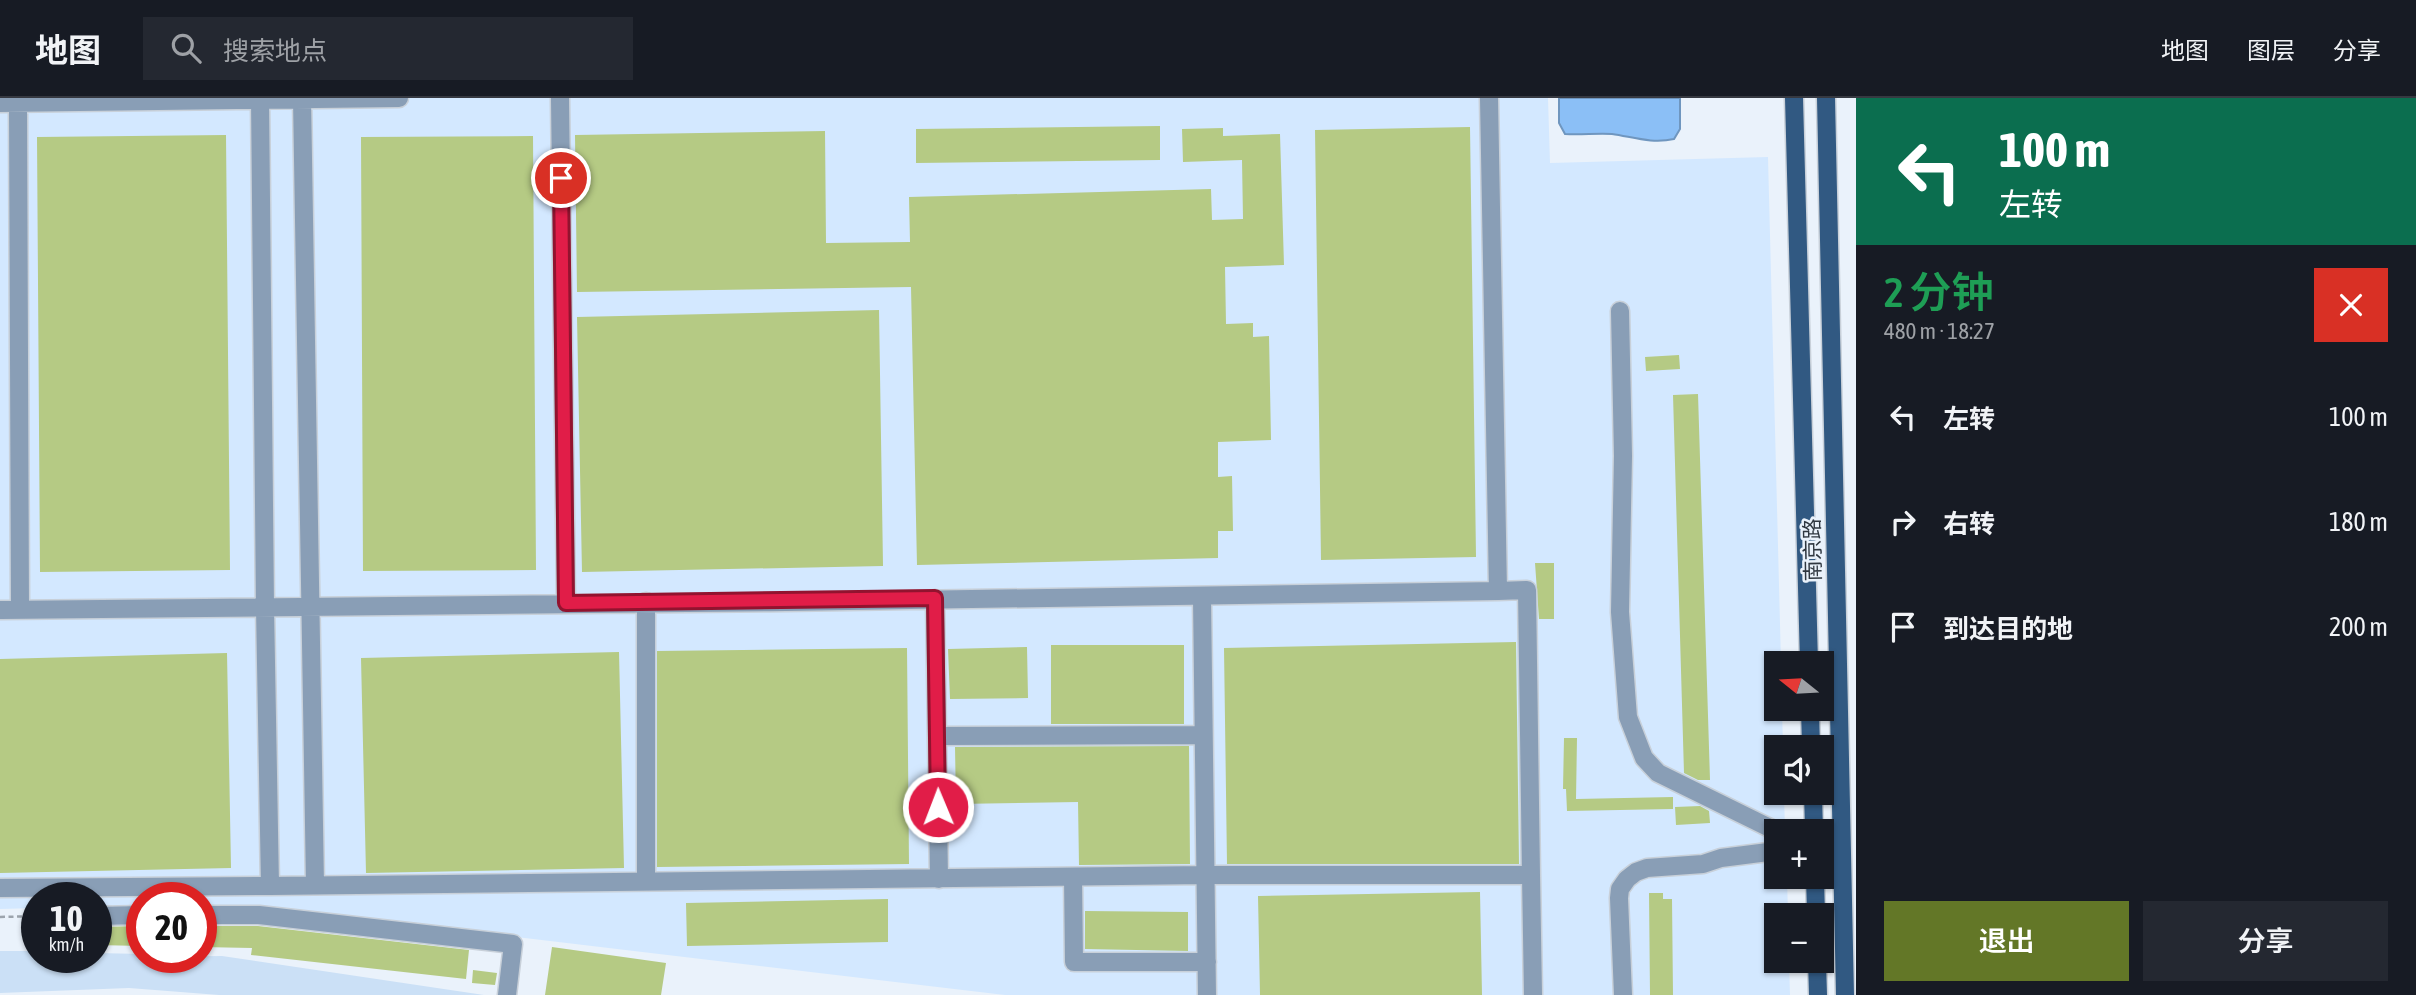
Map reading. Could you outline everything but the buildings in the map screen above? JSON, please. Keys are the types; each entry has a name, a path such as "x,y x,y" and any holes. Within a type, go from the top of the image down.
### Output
{"main road":[{"name":"南京路","path":"1794,100 1809,651"},
{"name":"南京路","path":"1826,101 1849,878 1845,995"},
{"path":"1808,973 1808,995"},
{"path":"1817,973 1818,995"}],"lane":[{"path":"20,610 9,103 399,98"},
{"path":"560,98 566,603"},
{"path":"1489,98 1498,591"},
{"path":"260,99 270,886"},
{"path":"302,99 315,885"},
{"path":"1620,311 1623,456 1620,612 1628,717 1644,758 1658,773 1764,825"},
{"path":"0,610 1202,597 1527,590 1533,995"},
{"path":"1202,597 1207,995"},
{"path":"935,598 939,879"},
{"path":"646,602 646,880"},
{"path":"937,736 1203,735"},
{"path":"1623,995 1619,898 1620,889 1627,879 1647,868 1703,864 1721,858 1764,853"},
{"path":"0,888 1205,875 1531,876"},
{"path":"1073,877 1074,962 1207,962"},
{"path":"217,915 259,915 513,944 507,995"}],"path":[{"path":"0,917 21,916"}],"shaded area":[{"path":"0,98 1548,98 1550,163 1768,157 1781,651 1764,651 1764,721 1782,721 1783,735 1764,735 1764,805 1784,805 1785,819 1764,819 1764,889 1787,889 1788,903 1764,903 1764,973 1789,973 1790,995 1005,995 263,907 217,907 217,882 126,882 126,908 112,908 112,882 21,882 21,908 0,909"},
{"path":"0,951 21,951 21,973 112,973 112,953 126,954 126,973 217,973 217,956 222,956 484,995 219,995 129,988 0,993"}],"water":[{"path":"1559,98 1680,98 1680,129 1674,139 1658,141 1612,134 1565,134 1559,123"}],"route":[{"path":"561,178 566,603 935,598 938,807"}]}
